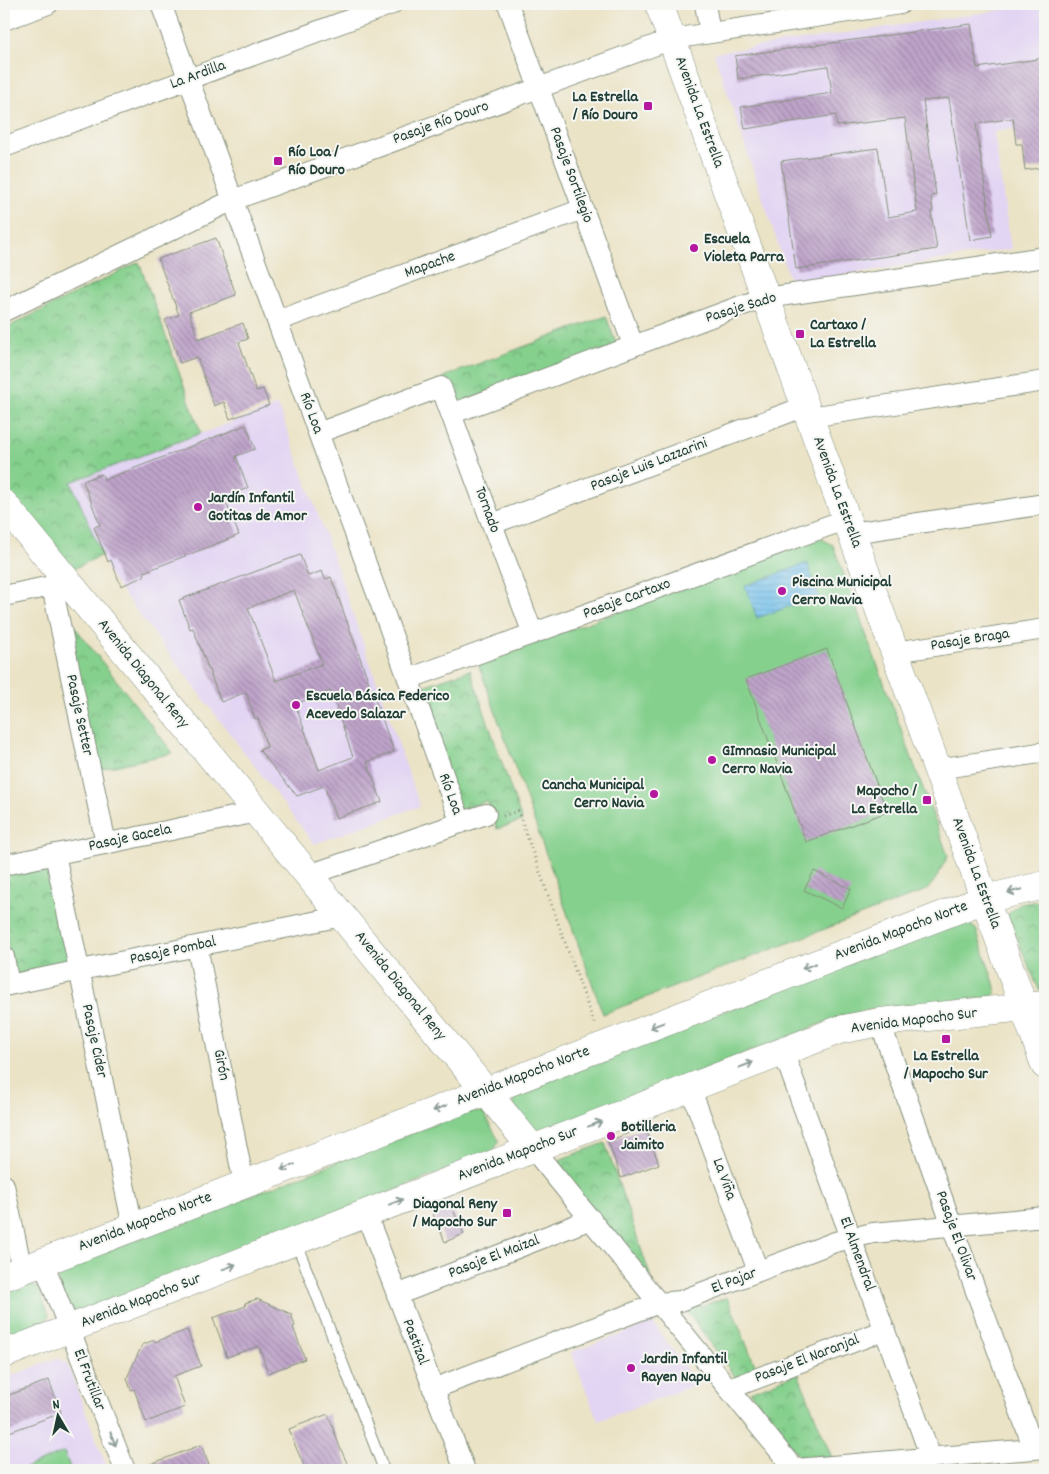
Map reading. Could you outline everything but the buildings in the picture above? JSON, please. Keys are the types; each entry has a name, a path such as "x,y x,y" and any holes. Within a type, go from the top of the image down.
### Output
{"street":[{"path":"4,20 48,4"},
{"name":"Río Loa","path":"161,4 461,823"},
{"name":"Pasaje Sortilegio","path":"508,4 633,346"},
{"name":"Avenida La Estrella","path":"660,4 985,899 1035,1007 1045,1065"},
{"path":"706,4 710,33"},
{"name":"Pasaje Río Douro","path":"4,311 232,200 672,39 831,9 900,4"},
{"name":"La Ardilla","path":"4,147 386,5"},
{"name":"Mapache","path":"277,321 583,208"},
{"name":"Pasaje Sado","path":"451,414 743,304 766,298 1045,260"},
{"name":"Pasaje Luis Lazzarini","path":"492,524 808,412 1045,382"},
{"name":"Tornado","path":"318,433 441,387 533,634"},
{"name":"Avenida Diagonal Reny","path":"4,504 60,584 309,875 729,1389 791,1470"},
{"name":"Pasaje Cartaxo","path":"408,679 533,634 849,526 1045,504"},
{"path":"4,596 60,584"},
{"name":"Pasaje Setter","path":"60,584 106,844"},
{"name":"Pasaje Braga","path":"895,652 1045,629"},
{"path":"938,769 1045,752"},
{"name":"Pasaje Gacela","path":"4,865 257,812"},
{"path":"309,875 486,814"},
{"name":"Pasaje Cider","path":"55,854 133,1227"},
{"name":"Avenida Mapocho Norte","path":"23,1269 985,899 1045,885"},
{"name":"Pasaje Pombal","path":"7,986 342,916"},
{"name":"Girón","path":"197,946 244,1184"},
{"path":"4,957 7,986"},
{"name":"Avenida Mapocho Sur","path":"4,1354 839,1030 880,1022 1035,1007"},
{"name":"Pasaje El Olivar","path":"880,1022 952,1226 1040,1448"},
{"name":"El Almendral","path":"783,1051 931,1458"},
{"name":"La Viña","path":"690,1088 758,1272"},
{"name":"El Frutillar","path":"4,1185 23,1269 69,1329 125,1470"},
{"name":"Pastizal","path":"366,1214 465,1470"},
{"name":"El Pajar","path":"434,1390 659,1303 680,1301 851,1237 873,1233 1045,1217"},
{"name":"Pasaje El Maizal","path":"397,1295 591,1219"},
{"name":"Pasaje El Naranjal","path":"729,1389 884,1330"},
{"path":"791,1470 1040,1448"}],"lane":[{"path":"296,1241 384,1470"}],"path":[{"path":"486,814 488,821 518,811 602,1046"}],"shaded area":[{"path":"1045,4 1045,123 994,132 1011,249 791,283 714,53"},
{"name":"Escuela Básica Federico Acevedo Salazar","path":"278,405 420,806 314,844 110,576 71,482"},
{"name":"Jardin Infantil Rayen Napu","path":"653,1323 697,1384 598,1421 571,1352"},
{"path":"57,1358 67,1363 108,1470 4,1470 4,1379"}],"green space":[{"path":"139,262 201,433 71,482 102,555 71,570 4,487 4,329"},
{"path":"606,316 617,346 455,404 443,377"},
{"name":"GImnasio Municipal Cerro Navia","path":"820,538 833,545 948,856 935,880 927,890 603,1014 478,663"},
{"path":"64,613 173,753 96,770"},
{"path":"470,670 522,821 497,829 487,801 460,810 417,688"},
{"path":"53,864 72,964 14,975 4,927 4,874"},
{"path":"1045,900 1045,989 1039,990 1007,915 1020,904"},
{"path":"958,922 967,923 976,929 994,983 996,992 992,997 885,1007 844,1015 546,1130 528,1127 514,1106 514,1097 520,1089"},
{"path":"483,1112 499,1141 493,1152 82,1312 69,1310 56,1277 63,1268 464,1113"},
{"path":"605,1143 652,1281 558,1166 561,1159"},
{"path":"21,1284 38,1287 49,1315 41,1329 4,1343 4,1291"},
{"path":"727,1297 757,1370 736,1378 687,1311"},
{"path":"798,1373 832,1458 800,1458 750,1392"},
{"path":"64,1452 71,1470 20,1470"}],"water":[{"name":"Piscina Municipal Cerro Navia","path":"807,563 819,596 757,618 745,586"}],"place":[{"name":"La Estrella / Río Douro","path":"648,106"},
{"name":"Río Loa / Río Douro","path":"278,161"},
{"name":"Escuela Violeta Parra","path":"694,248"},
{"name":"Cartaxo / La Estrella","path":"800,334"},
{"name":"Jardín Infantil Gotitas de Amor","path":"198,507"},
{"name":"Piscina Municipal Cerro Navia","path":"782,591"},
{"name":"Escuela Básica Federico Acevedo Salazar","path":"296,705"},
{"name":"GImnasio Municipal Cerro Navia","path":"712,760"},
{"name":"Cancha Municipal Cerro Navia","path":"654,794"},
{"name":"Mapocho / La Estrella","path":"927,800"},
{"name":"La Estrella / Mapocho Sur","path":"946,1039"},
{"name":"Botilleria Jaimito","path":"611,1136"},
{"name":"Diagonal Reny / Mapocho Sur","path":"507,1213"},
{"name":"Jardin Infantil Rayen Napu","path":"631,1368"}]}
